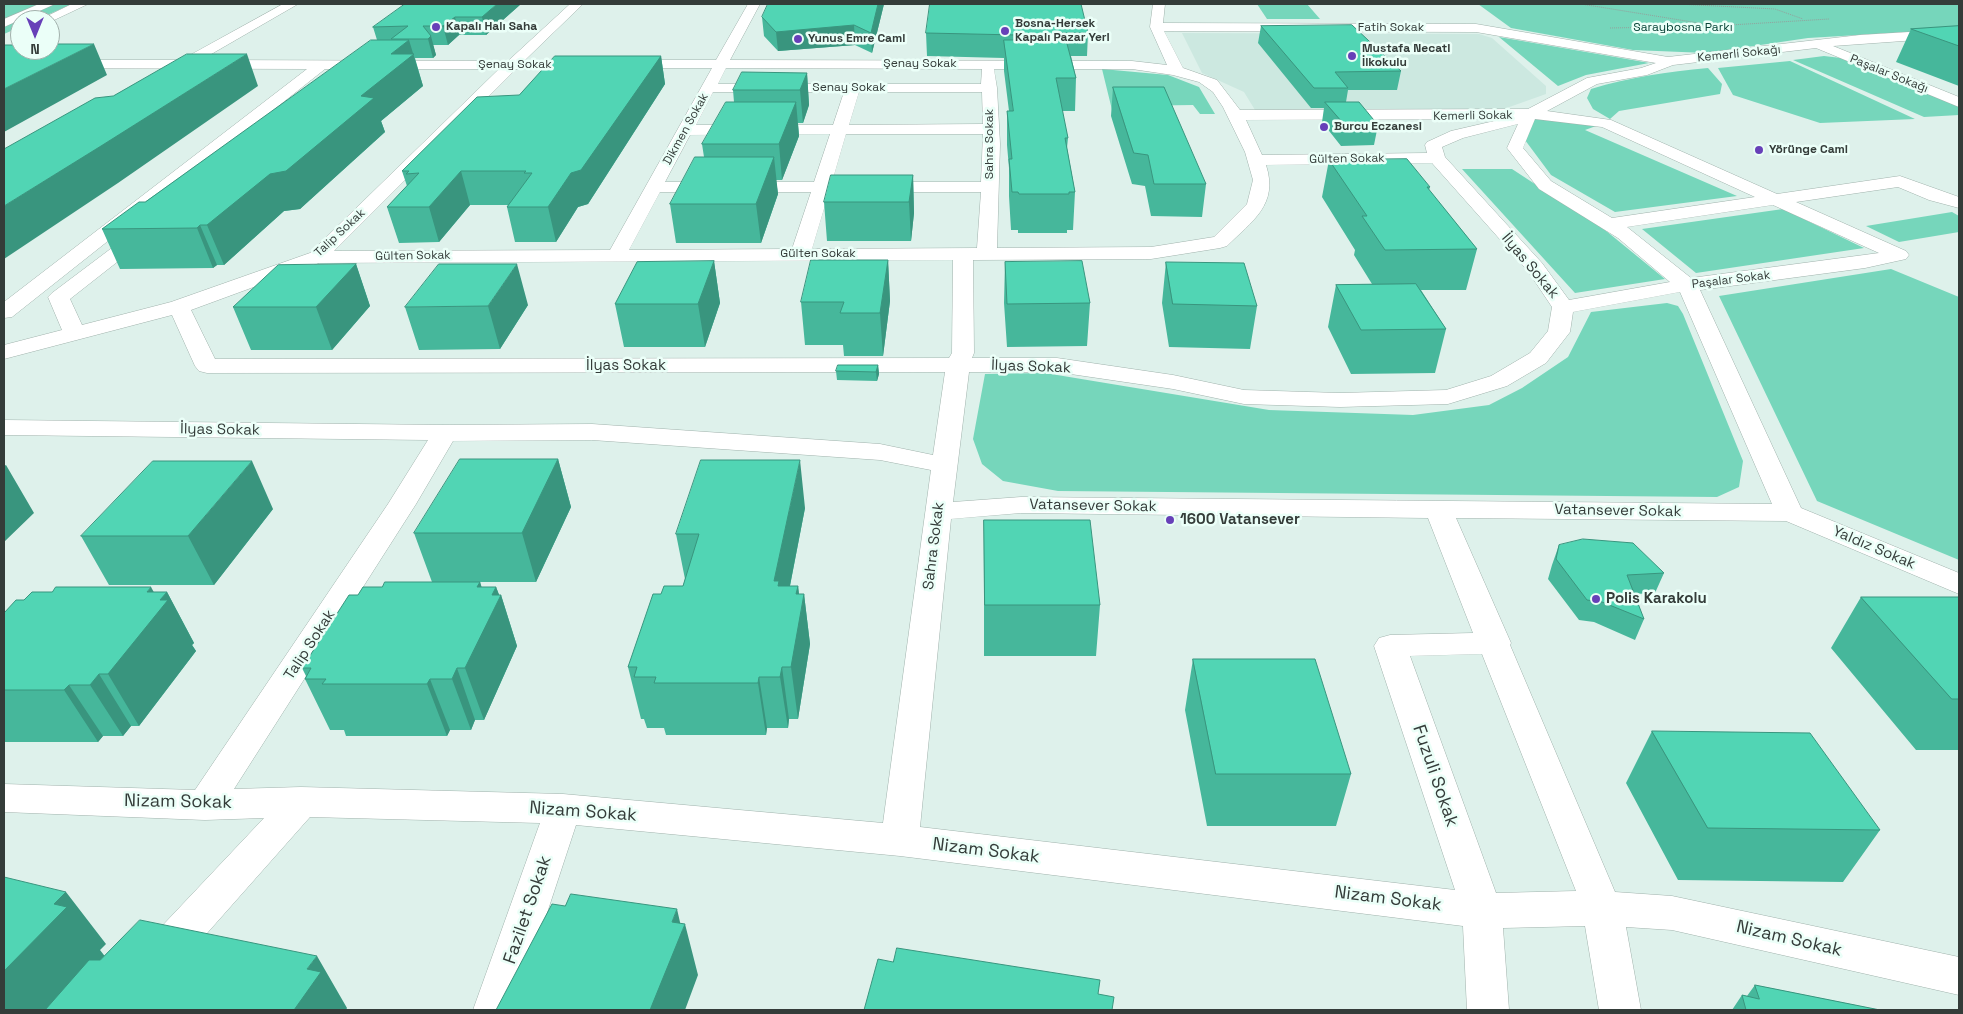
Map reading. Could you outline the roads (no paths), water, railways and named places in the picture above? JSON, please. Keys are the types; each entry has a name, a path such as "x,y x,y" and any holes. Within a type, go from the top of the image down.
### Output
{"street":[{"path":"4,23 50,4"},
{"path":"60,14 82,4"},
{"path":"161,78 292,4"},
{"name":"Talip Sokak","path":"4,352 179,307 317,257 511,65 577,4"},
{"name":"Dikmen Sokak","path":"617,254 754,4"},
{"path":"1159,4 1156,27 1176,71"},
{"name":"Fatih Sokak","path":"1156,27 1476,28 1669,61"},
{"name":"Kemerli Sokağı","path":"1530,114 1577,87 1606,78 1658,68 1669,61 1820,46 1860,40 1959,32"},
{"name":"Paşalar Sokağı","path":"1820,46 1959,102"},
{"name":"Şenay Sokak","path":"4,64 1132,64 1176,71"},
{"path":"4,312 322,64"},
{"name":"Sahra Sokak","path":"987,64 990,88 991,129 987,253"},
{"path":"344,83 368,65"},
{"name":"Gülten Sokak","path":"317,257 617,254 1151,253 1220,242 1256,206 1262,180 1250,144 1222,94 1212,83 1176,71"},
{"name":"Senay Sokak","path":"709,88 990,88"},
{"path":"800,254 853,88"},
{"path":"1530,114 1515,148 1545,185 1610,224 1687,285 1790,513"},
{"path":"1438,158 1433,146 1448,136 1530,114 1604,123 1806,213 1858,205"},
{"name":"Kemerli Sokak","path":"1235,116 1530,114"},
{"path":"686,130 840,132 991,129"},
{"name":"Gülten Sokak","path":"1256,160 1438,158"},
{"name":"İlyas Sokak","path":"179,307 207,366 1057,365 1173,382 1244,397 1340,400 1448,397 1499,382 1538,358 1559,332 1563,306 1534,267 1438,158"},
{"path":"1610,224 1900,181 1959,203"},
{"path":"654,187 990,187"},
{"path":"1896,200 1936,196"},
{"name":"Paşalar Sokak","path":"1563,306 1687,285 1865,262 1899,255 1806,213"},
{"path":"75,334 59,297 161,220"},
{"name":"Sahra Sokak","path":"900,840 938,512 958,365 963,353 963,253"},
{"name":"İlyas Sokak","path":"4,427 445,433 602,432 880,452 944,466"},
{"name":"Talip Sokak","path":"205,805 402,504 445,433"},
{"name":"Vatansever Sokak","path":"938,512 1021,505 1790,513"},
{"path":"1438,509 1495,643 1602,908 1620,1010"},
{"name":"Yaldız Sokak","path":"1790,513 1959,584"},
{"name":"Fuzuli Sokak","path":"1488,1010 1482,911 1390,646 1495,643"},
{"name":"Nizam Sokak","path":"4,798 205,805 301,802 563,809 900,840 1482,911 1602,908 1672,913 1959,976"},
{"path":"111,1010 301,802"},
{"name":"Fazilet Sokak","path":"494,1010 563,809"}],"place":[{"name":"Kapalı Halı Saha","path":"436,27"},
{"name":"Bosna-Hersek Kapalı Pazar Yeri","path":"1005,31"},
{"name":"Yunus Emre Cami","path":"798,39"},
{"name":"Mustafa Necati İlkokulu","path":"1352,56"},
{"name":"Burcu Eczanesi","path":"1324,127"},
{"name":"Yörünge Cami","path":"1759,150"},
{"name":"1600 Vatansever","path":"1170,520"},
{"name":"Polis Karakolu","path":"1596,599"}],"park label":[{"name":"Saraybosna Parkı","path":"1683,28"}]}
